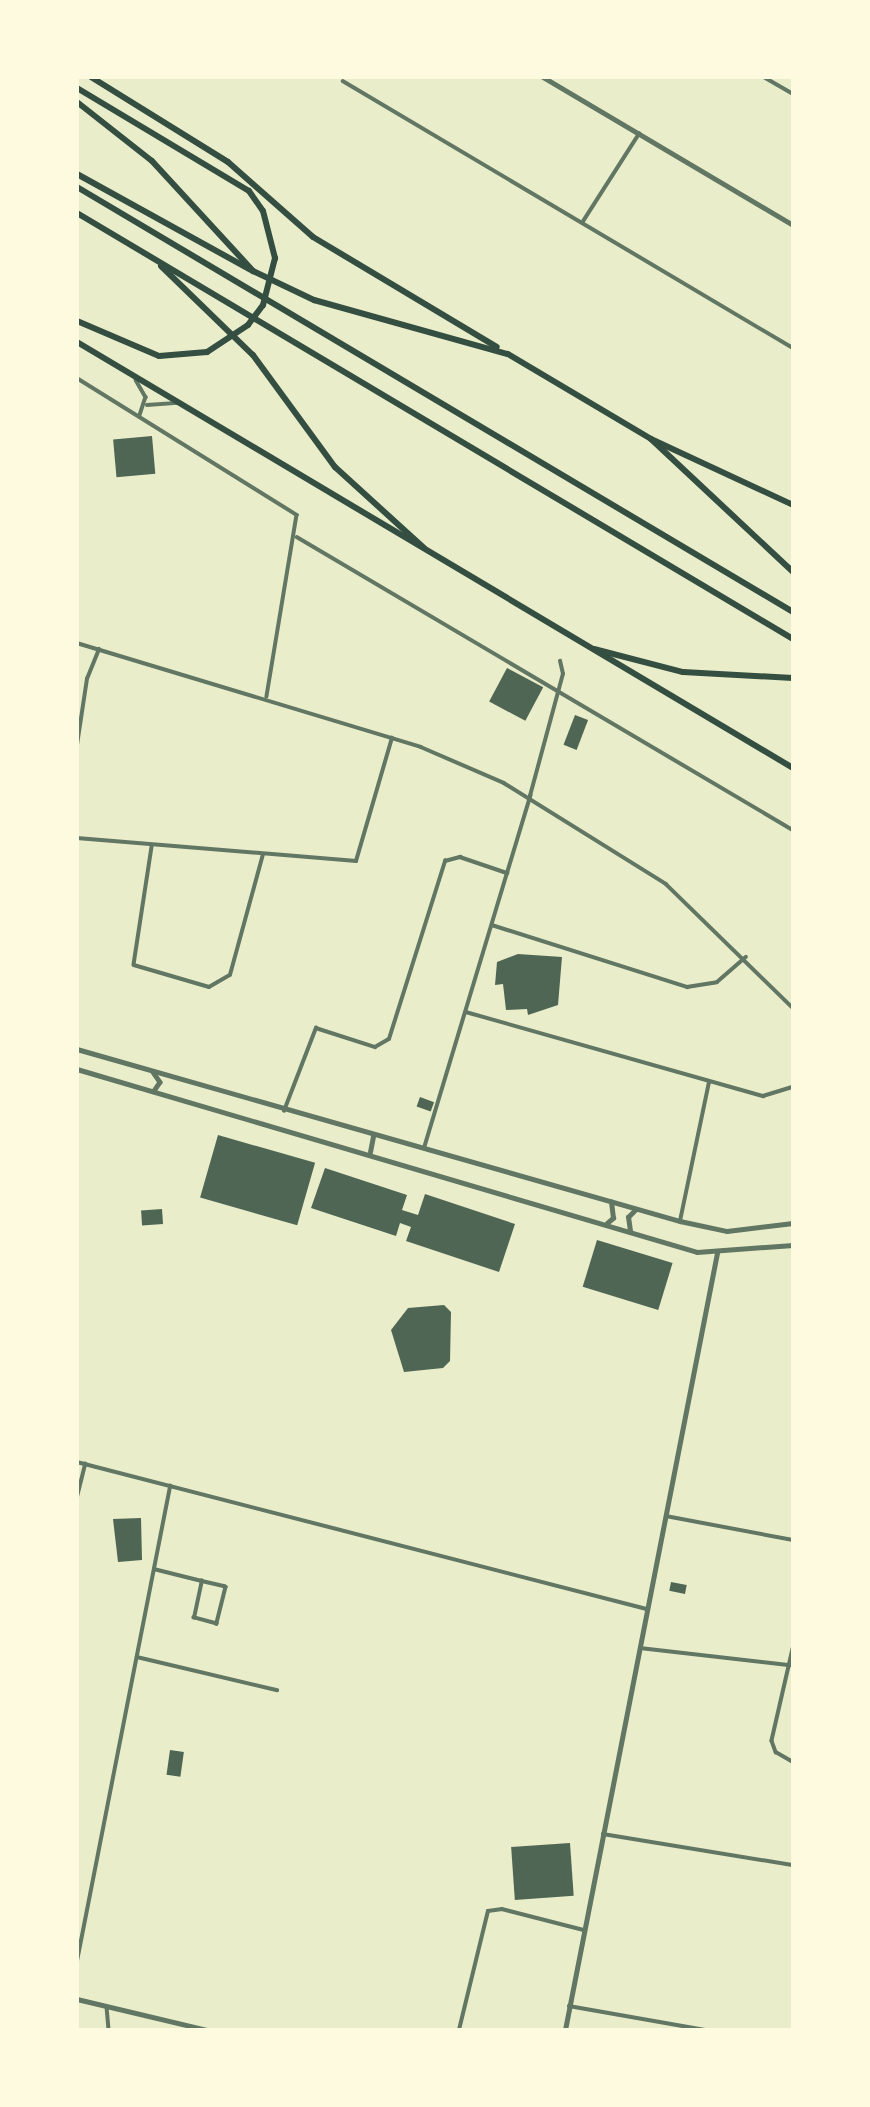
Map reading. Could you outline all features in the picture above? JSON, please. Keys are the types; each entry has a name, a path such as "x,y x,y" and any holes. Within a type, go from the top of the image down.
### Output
{"main road":[{"path":"91,77 228,162 313,237 651,439 793,505"},
{"path":"77,86 230,177 248,191 272,234 275,258 263,306 229,341 207,352 183,357 135,349 77,321"},
{"path":"77,102 152,161 253,271"},
{"path":"77,174 253,271 314,300 508,354"},
{"path":"77,187 793,611"},
{"path":"77,213 793,639"},
{"path":"149,255 253,355 335,467 424,548"},
{"path":"77,341 793,768"},
{"path":"651,439 793,572"},
{"path":"594,649 683,672 793,678"}],"street":[{"path":"543,77 793,225"},
{"path":"764,77 793,94"},
{"path":"343,81 793,348"},
{"path":"582,223 639,134"},
{"path":"130,373 145,392 145,407 140,415"},
{"path":"77,378 290,508 297,537 267,697"},
{"path":"145,407 181,404"},
{"path":"297,537 793,830"},
{"path":"77,643 267,697 392,738 530,796 666,884 746,957 793,1008"},
{"path":"77,745 87,679 99,649"},
{"path":"423,1150 530,796 558,691 560,661"},
{"path":"77,838 152,847 356,861 392,738"},
{"path":"152,847 134,965 209,987 230,975 262,854"},
{"path":"284,1111 316,1028 375,1047 389,1039 445,861 460,857 507,873"},
{"path":"492,925 687,987 717,982 746,957"},
{"path":"465,1012 763,1096 793,1087"},
{"path":"77,1049 284,1111 680,1221 727,1231 793,1223"},
{"path":"77,1069 630,1231 717,1253 793,1245"},
{"path":"153,1072 160,1082 154,1091"},
{"path":"680,1221 709,1082"},
{"path":"370,1153 368,1141 377,1136"},
{"path":"606,1224 613,1218 611,1201"},
{"path":"630,1231 628,1217 636,1208"},
{"path":"565,2030 717,1253"},
{"path":"77,1462 647,1609"},
{"path":"77,1497 85,1464"},
{"path":"77,1961 170,1486"},
{"path":"666,1516 793,1540"},
{"path":"154,1569 202,1581 226,1587 217,1624 194,1618 202,1581"},
{"path":"640,1648 790,1665"},
{"path":"793,1649 772,1741 776,1752 793,1762"},
{"path":"137,1657 277,1690"},
{"path":"603,1834 793,1866"},
{"path":"459,2030 488,1911 502,1909 584,1930"},
{"path":"77,1999 206,2030"},
{"path":"569,2006 705,2030"},
{"path":"107,2007 109,2030"}],"building":[{"path":"152,436 155,474 116,477 113,439"},
{"path":"507,668 543,687 525,721 489,702"},
{"path":"575,715 588,720 577,750 564,745"},
{"path":"518,954 562,957 558,1005 528,1015 527,1009 506,1010 503,984 495,985 497,962"},
{"path":"420,1097 434,1102 431,1112 417,1106"},
{"path":"218,1135 315,1163 297,1225 200,1197"},
{"path":"325,1168 407,1195 402,1210 418,1215 425,1194 515,1224 499,1272 406,1241 411,1227 400,1223 396,1236 311,1208"},
{"path":"162,1209 163,1224 142,1225 141,1210"},
{"path":"597,1240 673,1263 658,1310 583,1287"},
{"path":"444,1305 451,1312 450,1361 443,1368 404,1372 391,1330 408,1308"},
{"path":"141,1518 142,1560 118,1562 113,1519"},
{"path":"671,1582 687,1585 685,1594 669,1591"},
{"path":"170,1750 184,1752 180,1777 167,1775"},
{"path":"570,1843 574,1896 515,1900 511,1847"}]}
